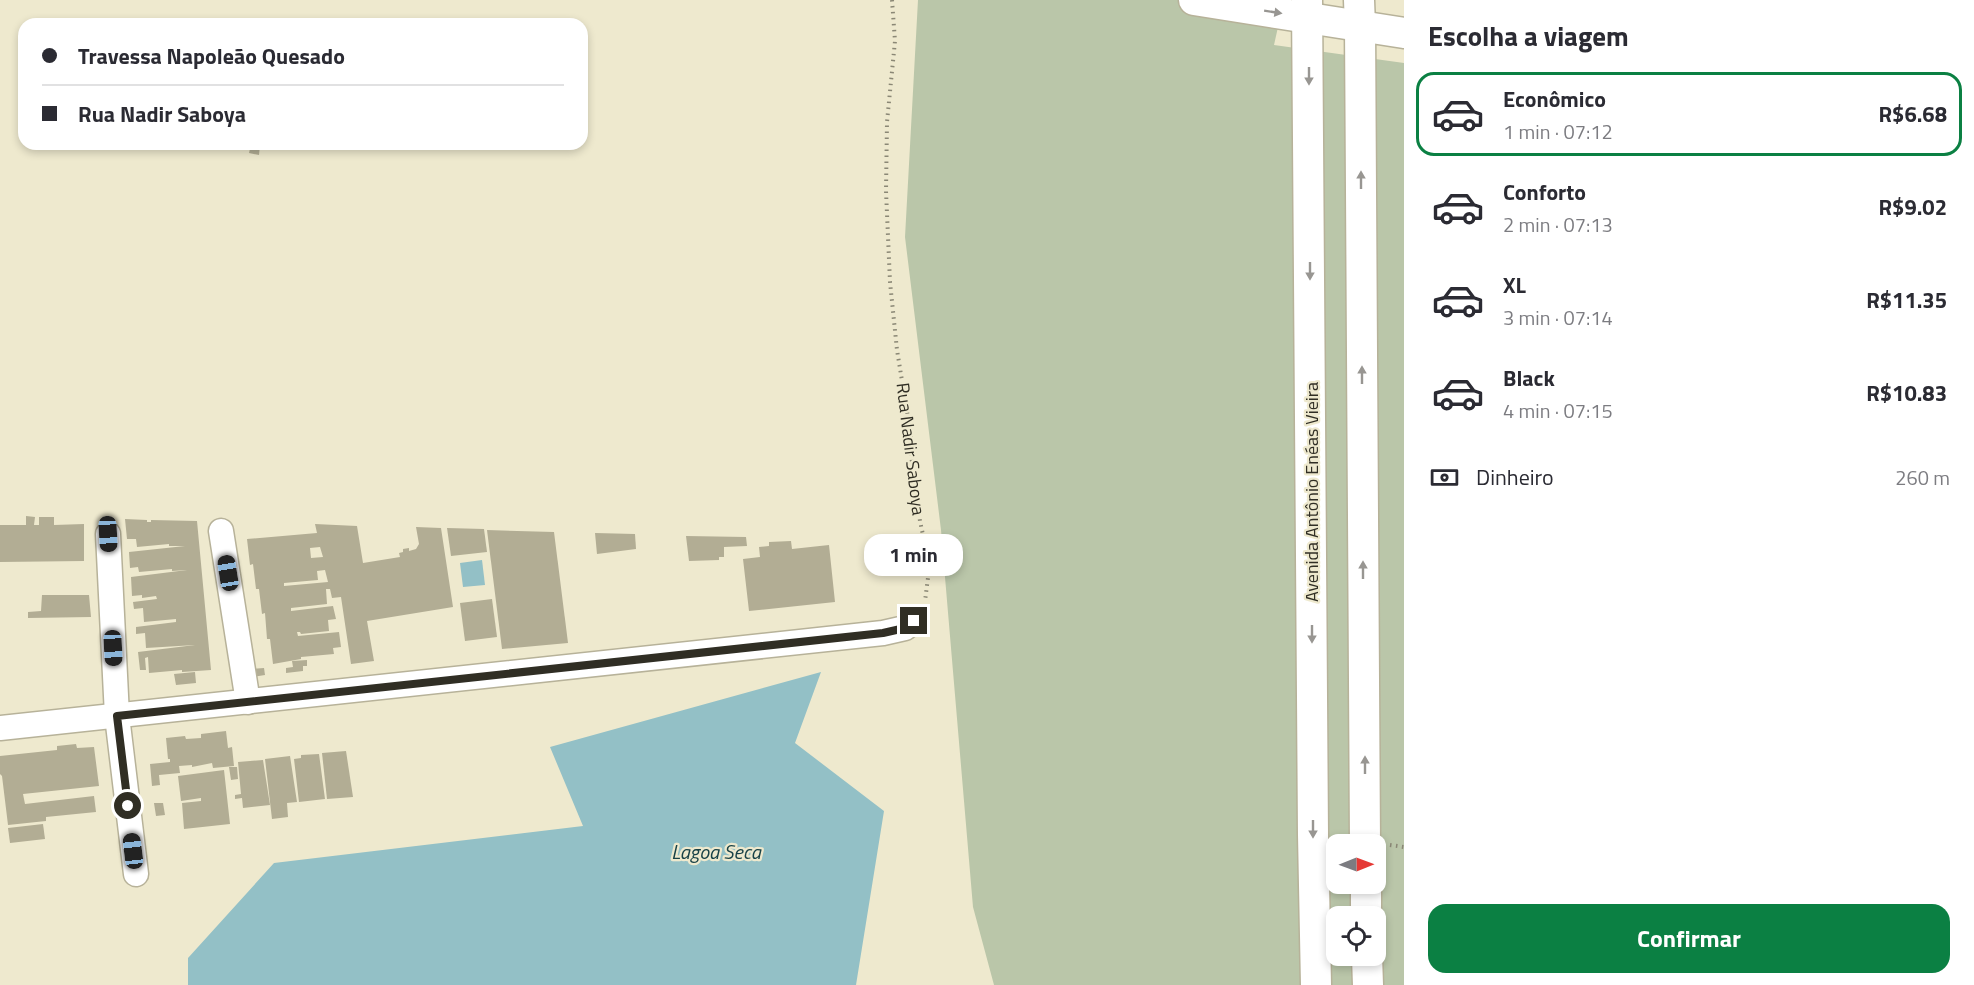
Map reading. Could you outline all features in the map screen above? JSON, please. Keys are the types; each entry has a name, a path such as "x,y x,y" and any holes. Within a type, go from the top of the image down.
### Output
{"street":[{"path":"1194,0 1359,13 1404,33"},
{"name":"Avenida Antônio Enéas Vieira","path":"1308,9 1316,985"},
{"path":"1359,13 1365,834"},
{"path":"221,531 248,702"},
{"path":"108,534 117,716 136,874"},
{"path":"0,728 883,633 905,628 914,621"},
{"path":"1367,966 1368,985"}],"path":[{"name":"Rua Nadir Saboya","path":"892,0 895,41 887,122 886,191 890,282 897,350 911,436 912,472 929,570 923,608 914,621"}],"green space":[{"path":"918,0 1284,0 1274,45 1404,63 1404,985 994,985 973,907 941,530 905,237"}],"water":[{"path":"482,560 485,585 463,587 460,563"},
{"name":"Lagoa Seca","path":"821,672 795,743 884,811 856,985 188,985 188,958 274,863 583,826 550,747"}],"building":[{"path":"250,150 260,150 259,155 249,153"},
{"path":"26,516 35,517 34,525 39,525 39,517 54,517 54,525 84,524 84,561 0,562 0,525 26,525"},
{"path":"125,519 147,520 147,522 151,520 197,521 211,670 149,673 148,657 145,658 146,670 140,670 138,652 195,645 146,648 145,633 136,634 136,627 176,622 176,619 144,622 143,608 134,609 133,602 157,599 156,596 142,598 142,595 132,596 131,577 187,570 139,572 138,567 130,568 129,552 185,546 169,546 169,544 137,547 136,539 127,539"},
{"path":"315,524 357,526 363,563 400,557 399,553 403,552 403,549 409,548 409,551 416,549 419,544 416,527 441,528 453,607 367,621 374,661 351,664 341,597 332,598 330,589 326,589 327,604 291,608 291,611 333,606 336,619 328,620 329,631 301,634 297,632 298,636 339,632 341,647 333,648 334,654 301,657 301,659 273,664 270,639 267,639 265,613 262,614 253,564 250,565 247,539 317,533","holes":["320,547 323,557 311,558 310,548","325,570 328,582 284,586 284,583 318,580 317,571"]},
{"path":"447,528 484,529 487,552 451,556"},
{"path":"487,530 554,532 568,643 502,649"},
{"path":"595,533 635,534 636,549 597,554"},
{"path":"686,536 746,537 747,546 724,547 724,557 719,557 719,560 689,561"},
{"path":"791,541 792,549 829,545 835,602 749,611 743,559 760,557 759,547 769,546 769,542"},
{"path":"876,545 912,547 909,576 874,574"},
{"path":"42,595 89,595 91,617 28,618 28,612 41,611"},
{"path":"492,599 497,637 465,641 460,603"},
{"path":"307,660 307,666 303,666 303,671 286,673 286,668 293,667 292,661"},
{"path":"264,668 265,675 252,677 251,669"},
{"path":"195,672 196,683 176,685 174,674"},
{"path":"226,731 228,748 232,747 234,766 213,768 212,763 192,767 192,765 179,766 180,773 159,775 160,785 152,786 150,764 170,762 166,738 185,736 186,739 201,738 201,734"},
{"path":"76,744 77,748 94,747 99,786 23,794 25,804 94,796 96,812 46,817 46,821 8,825 0,774 0,756 57,750 57,746"},
{"path":"346,751 353,797 327,799 322,753"},
{"path":"319,754 325,799 299,802 294,759 301,758 301,755"},
{"path":"290,756 297,802 287,803 288,817 272,819 265,759"},
{"path":"263,760 270,805 243,808 242,798 235,799 235,795 241,794 238,762"},
{"path":"229,767 237,767 238,779 231,780"},
{"path":"224,770 230,824 184,829 182,803 201,801 201,798 181,801 178,776"},
{"path":"154,803 163,803 165,815 156,816"},
{"path":"43,824 45,839 10,843 8,828"}],"route":[{"path":"128,806 117,716 883,633 905,628 914,621"}]}
